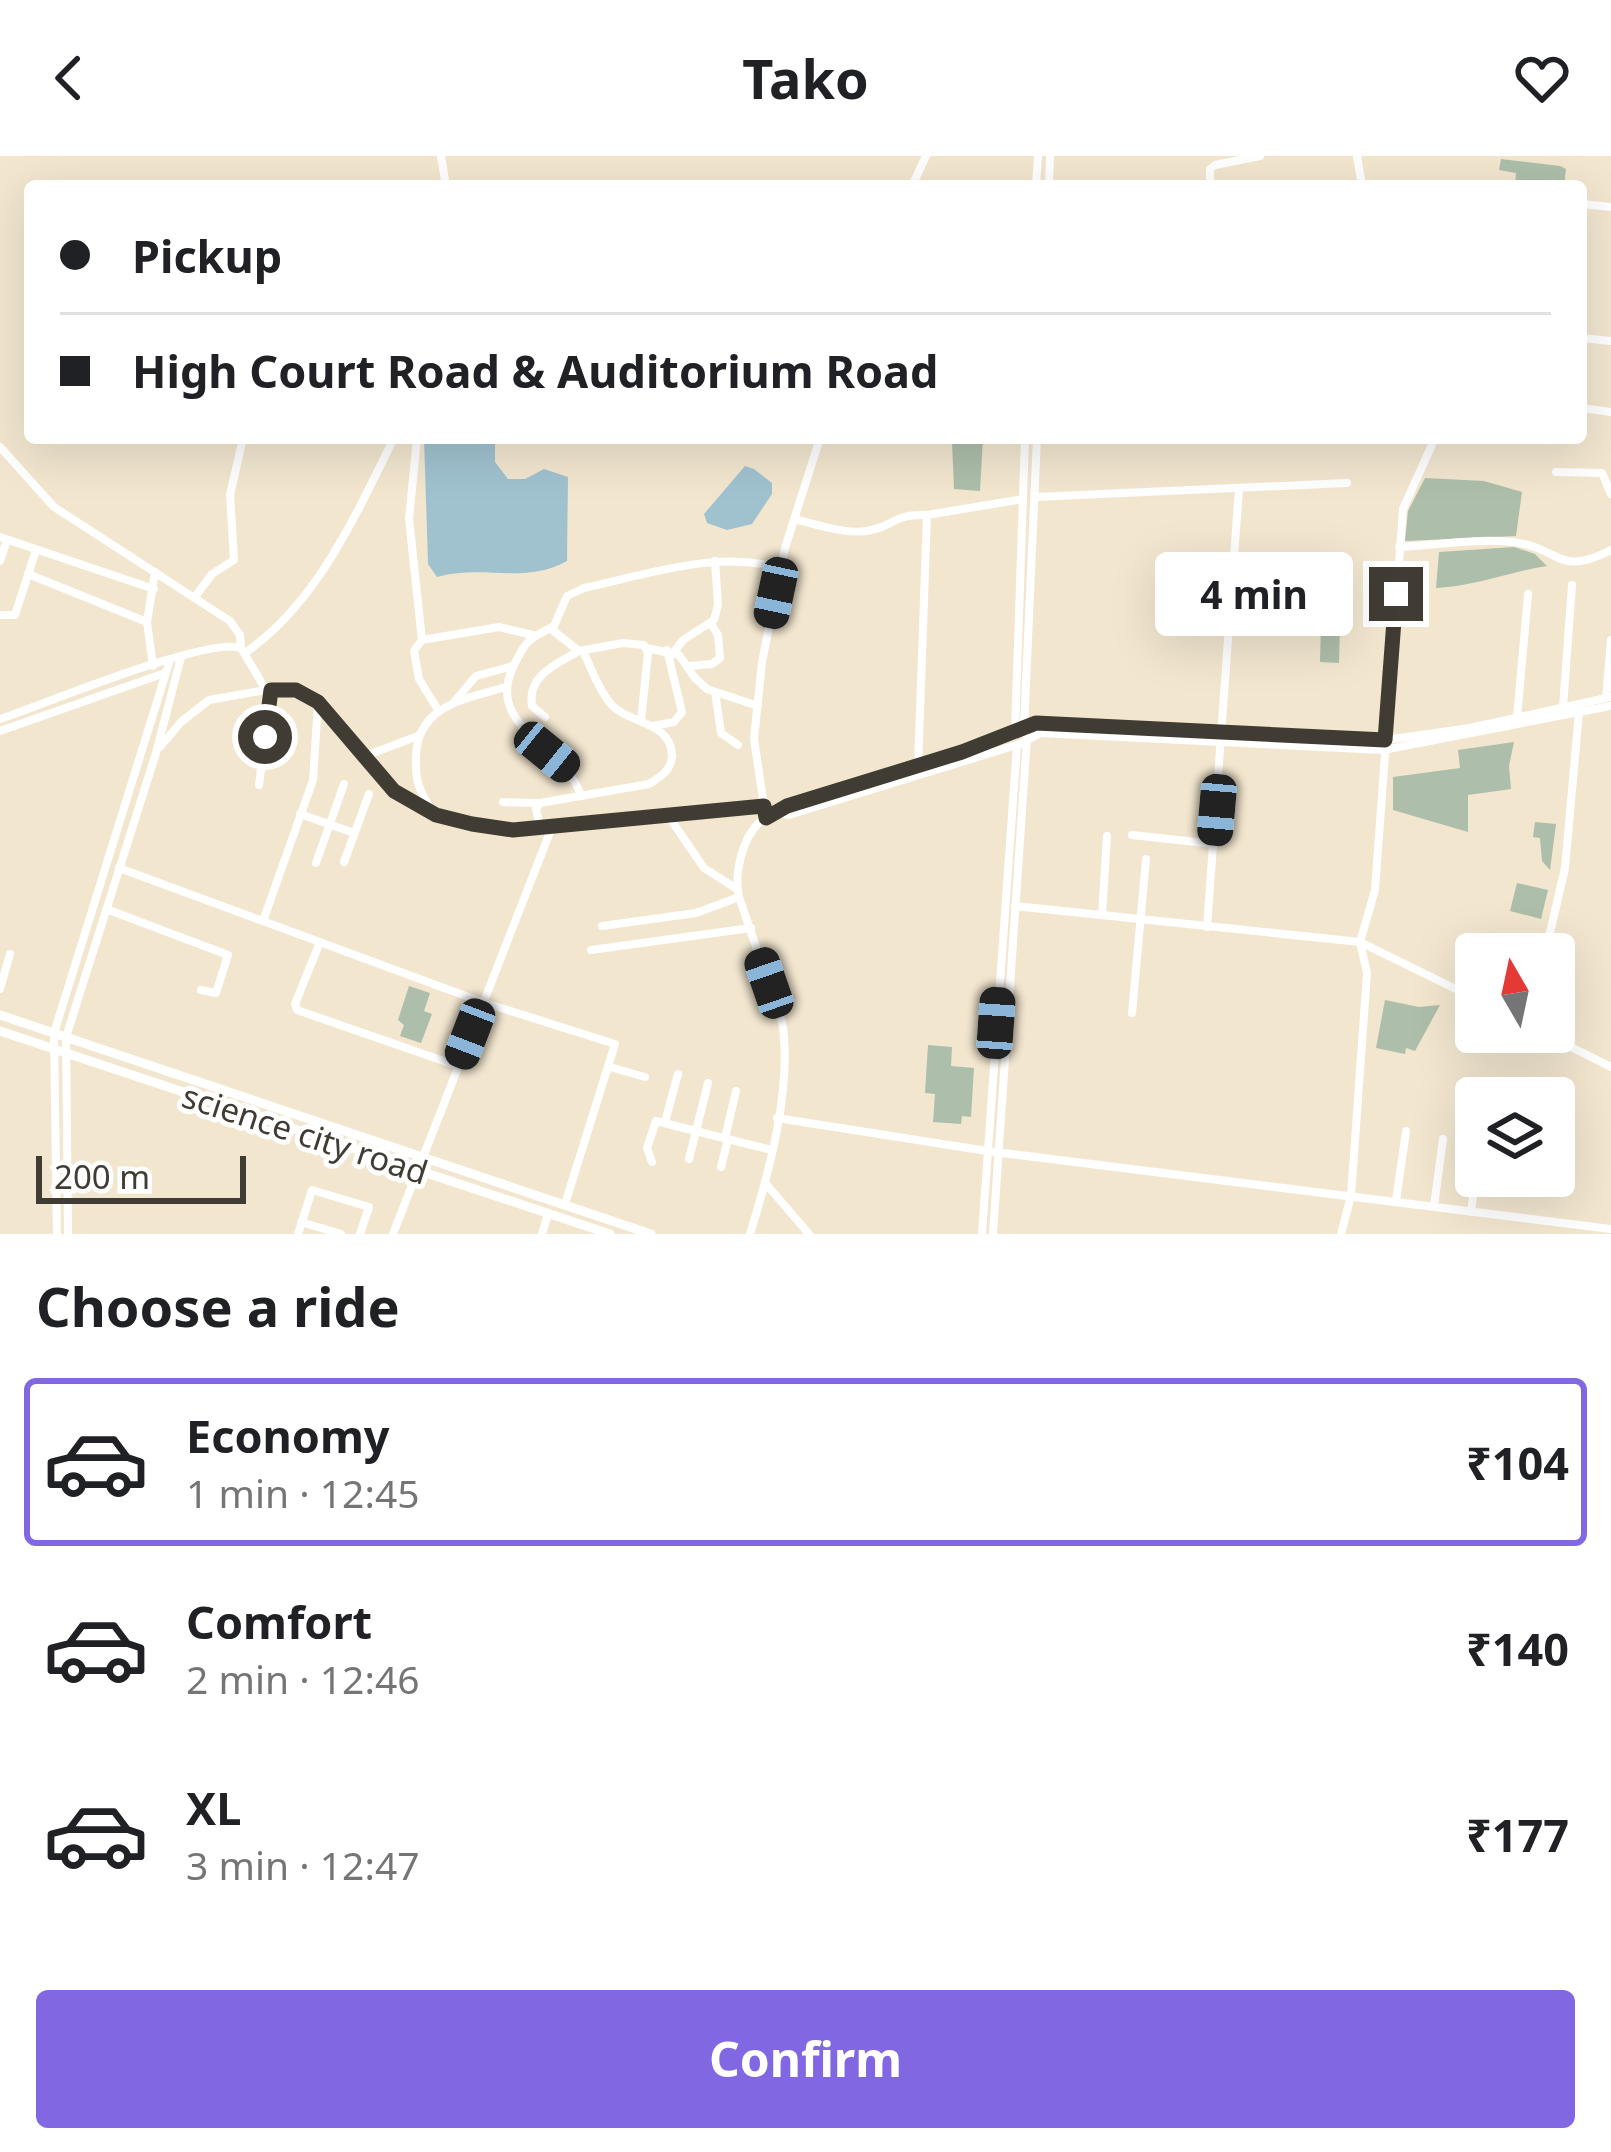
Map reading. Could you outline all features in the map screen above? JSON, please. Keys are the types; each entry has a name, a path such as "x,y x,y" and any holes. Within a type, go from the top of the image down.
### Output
{"main road":[{"path":"0,1015 651,1234"},
{"name":"science city road","path":"0,1031 610,1234"}],"street":[{"path":"1210,180 1215,165 1260,156"},
{"path":"195,597 212,574 234,560 230,495 242,444"},
{"path":"3,716 175,659 242,644 281,626 308,594 391,444"},
{"path":"416,444 409,508 422,640 414,651 416,669 438,710"},
{"path":"766,818 754,740 758,706 781,568 818,444"},
{"path":"982,1234 1021,736 1025,444"},
{"path":"993,1234 1015,906 1037,444"},
{"path":"1341,1234 1352,1196 1367,973 1360,942 1375,890 1403,509 1432,444"},
{"path":"0,447 54,507 230,621 268,690 259,785"},
{"path":"1556,472 1602,473 1611,494"},
{"path":"1034,497 1347,483"},
{"path":"1208,927 1239,489"},
{"path":"794,519 839,529 872,530 902,514 1023,500"},
{"path":"918,770 927,514"},
{"path":"0,561 3,538 154,589"},
{"path":"1399,547 1513,542 1574,563 1611,550"},
{"path":"0,615 15,614 36,550"},
{"path":"422,640 499,627 532,635 551,628 569,594 715,561 781,568"},
{"path":"671,651 711,624 718,604 715,561"},
{"path":"153,666 147,622 154,572"},
{"path":"28,574 147,622"},
{"path":"1563,707 1572,585"},
{"path":"1517,718 1528,594"},
{"path":"689,666 712,664 720,658 718,635 711,624"},
{"path":"503,802 540,803 649,784 663,775 672,760 670,744 652,726 612,706 581,651 551,628"},
{"path":"532,635 506,687 514,717 572,772 580,796"},
{"path":"1609,700 1611,640"},
{"path":"545,717 532,706 532,688 543,674 581,651 623,643 671,651 689,666 699,683 758,706"},
{"path":"641,721 646,648"},
{"path":"652,726 678,720 682,712 671,651"},
{"path":"60,1035 155,753 178,669 175,659"},
{"path":"57,1234 60,1035 166,673 175,659"},
{"path":"453,703 476,676 513,666"},
{"path":"0,731 178,669"},
{"path":"365,755 418,736 438,710 506,687"},
{"path":"155,753 181,722 209,700 296,690 318,702 394,791 436,815 513,830 764,806"},
{"path":"715,692 721,733 738,745"},
{"path":"1021,736 1036,723 1224,730 1384,745 1609,700"},
{"path":"750,1234 766,1184 777,1118 784,1030 738,893 746,845 766,818 790,815 1041,733 1384,745 1579,712 1609,700"},
{"path":"263,921 316,762 318,702"},
{"path":"1550,933 1565,868 1579,712"},
{"path":"418,736 418,790 436,815"},
{"path":"316,863 344,784"},
{"path":"344,862 369,794"},
{"path":"540,803 536,809 540,827"},
{"path":"300,814 354,833"},
{"path":"669,817 704,868 738,893"},
{"path":"393,1234 552,827"},
{"path":"1102,915 1107,836"},
{"path":"1132,836 1214,844"},
{"path":"1132,1013 1146,859"},
{"path":"119,868 482,1001 611,1042 616,1047 565,1204"},
{"path":"602,926 696,913 738,893"},
{"path":"1015,906 1360,942 1455,989"},
{"path":"106,909 228,955 216,993 201,990"},
{"path":"591,950 751,928"},
{"path":"320,942 295,1004 297,1010 458,1066"},
{"path":"0,989 10,954"},
{"path":"1575,1049 1611,1067"},
{"path":"60,1052 68,1234"},
{"path":"610,1067 645,1077"},
{"path":"665,1122 678,1074"},
{"path":"688,1159 708,1083"},
{"path":"721,1167 736,1091"},
{"path":"777,1118 987,1151 1434,1206 1504,1220 1611,1228"},
{"path":"652,1162 647,1150 655,1122 771,1150"},
{"path":"1396,1202 1406,1131"},
{"path":"1434,1206 1443,1138"},
{"path":"766,1184 808,1234"},
{"path":"298,1234 312,1190 369,1207 360,1234"},
{"path":"1471,1212 1473,1197"},
{"path":"542,1234 548,1214"},
{"path":"1536,1234 1538,1221"},
{"path":"302,1222 341,1234"}],"green space":[{"path":"1501,159 1566,169 1565,180 1515,180 1516,173 1499,170"},
{"path":"952,444 983,444 980,491 954,489"},
{"path":"1425,478 1484,481 1522,492 1516,536 1405,541 1408,511"},
{"path":"1514,547 1535,554 1547,566 1436,588 1439,552"},
{"path":"1322,588 1341,588 1339,663 1320,662"},
{"path":"1514,742 1511,789 1468,795 1468,832 1393,810 1393,777 1460,768 1458,750"},
{"path":"1535,822 1556,824 1550,870 1542,861 1540,838 1533,837"},
{"path":"1517,883 1548,890 1541,919 1510,911"},
{"path":"409,986 430,993 424,1011 432,1014 421,1043 400,1036 404,1025 398,1020"},
{"path":"1385,1000 1419,1007 1440,1005 1415,1051 1406,1048 1405,1054 1376,1048"},
{"path":"928,1045 952,1047 951,1066 974,1068 971,1117 962,1116 961,1124 933,1122 935,1094 925,1093"}],"water":[{"path":"424,444 495,444 495,462 508,479 525,479 544,469 568,477 567,561 535,572 437,577 428,564"},
{"path":"745,466 772,483 772,494 752,524 727,530 707,523 704,514"}],"route":[{"path":"265,737 271,690 296,690 318,702 394,791 436,815 513,830 764,806 766,818 787,806 962,752 1036,723 1385,740 1396,594"}]}
